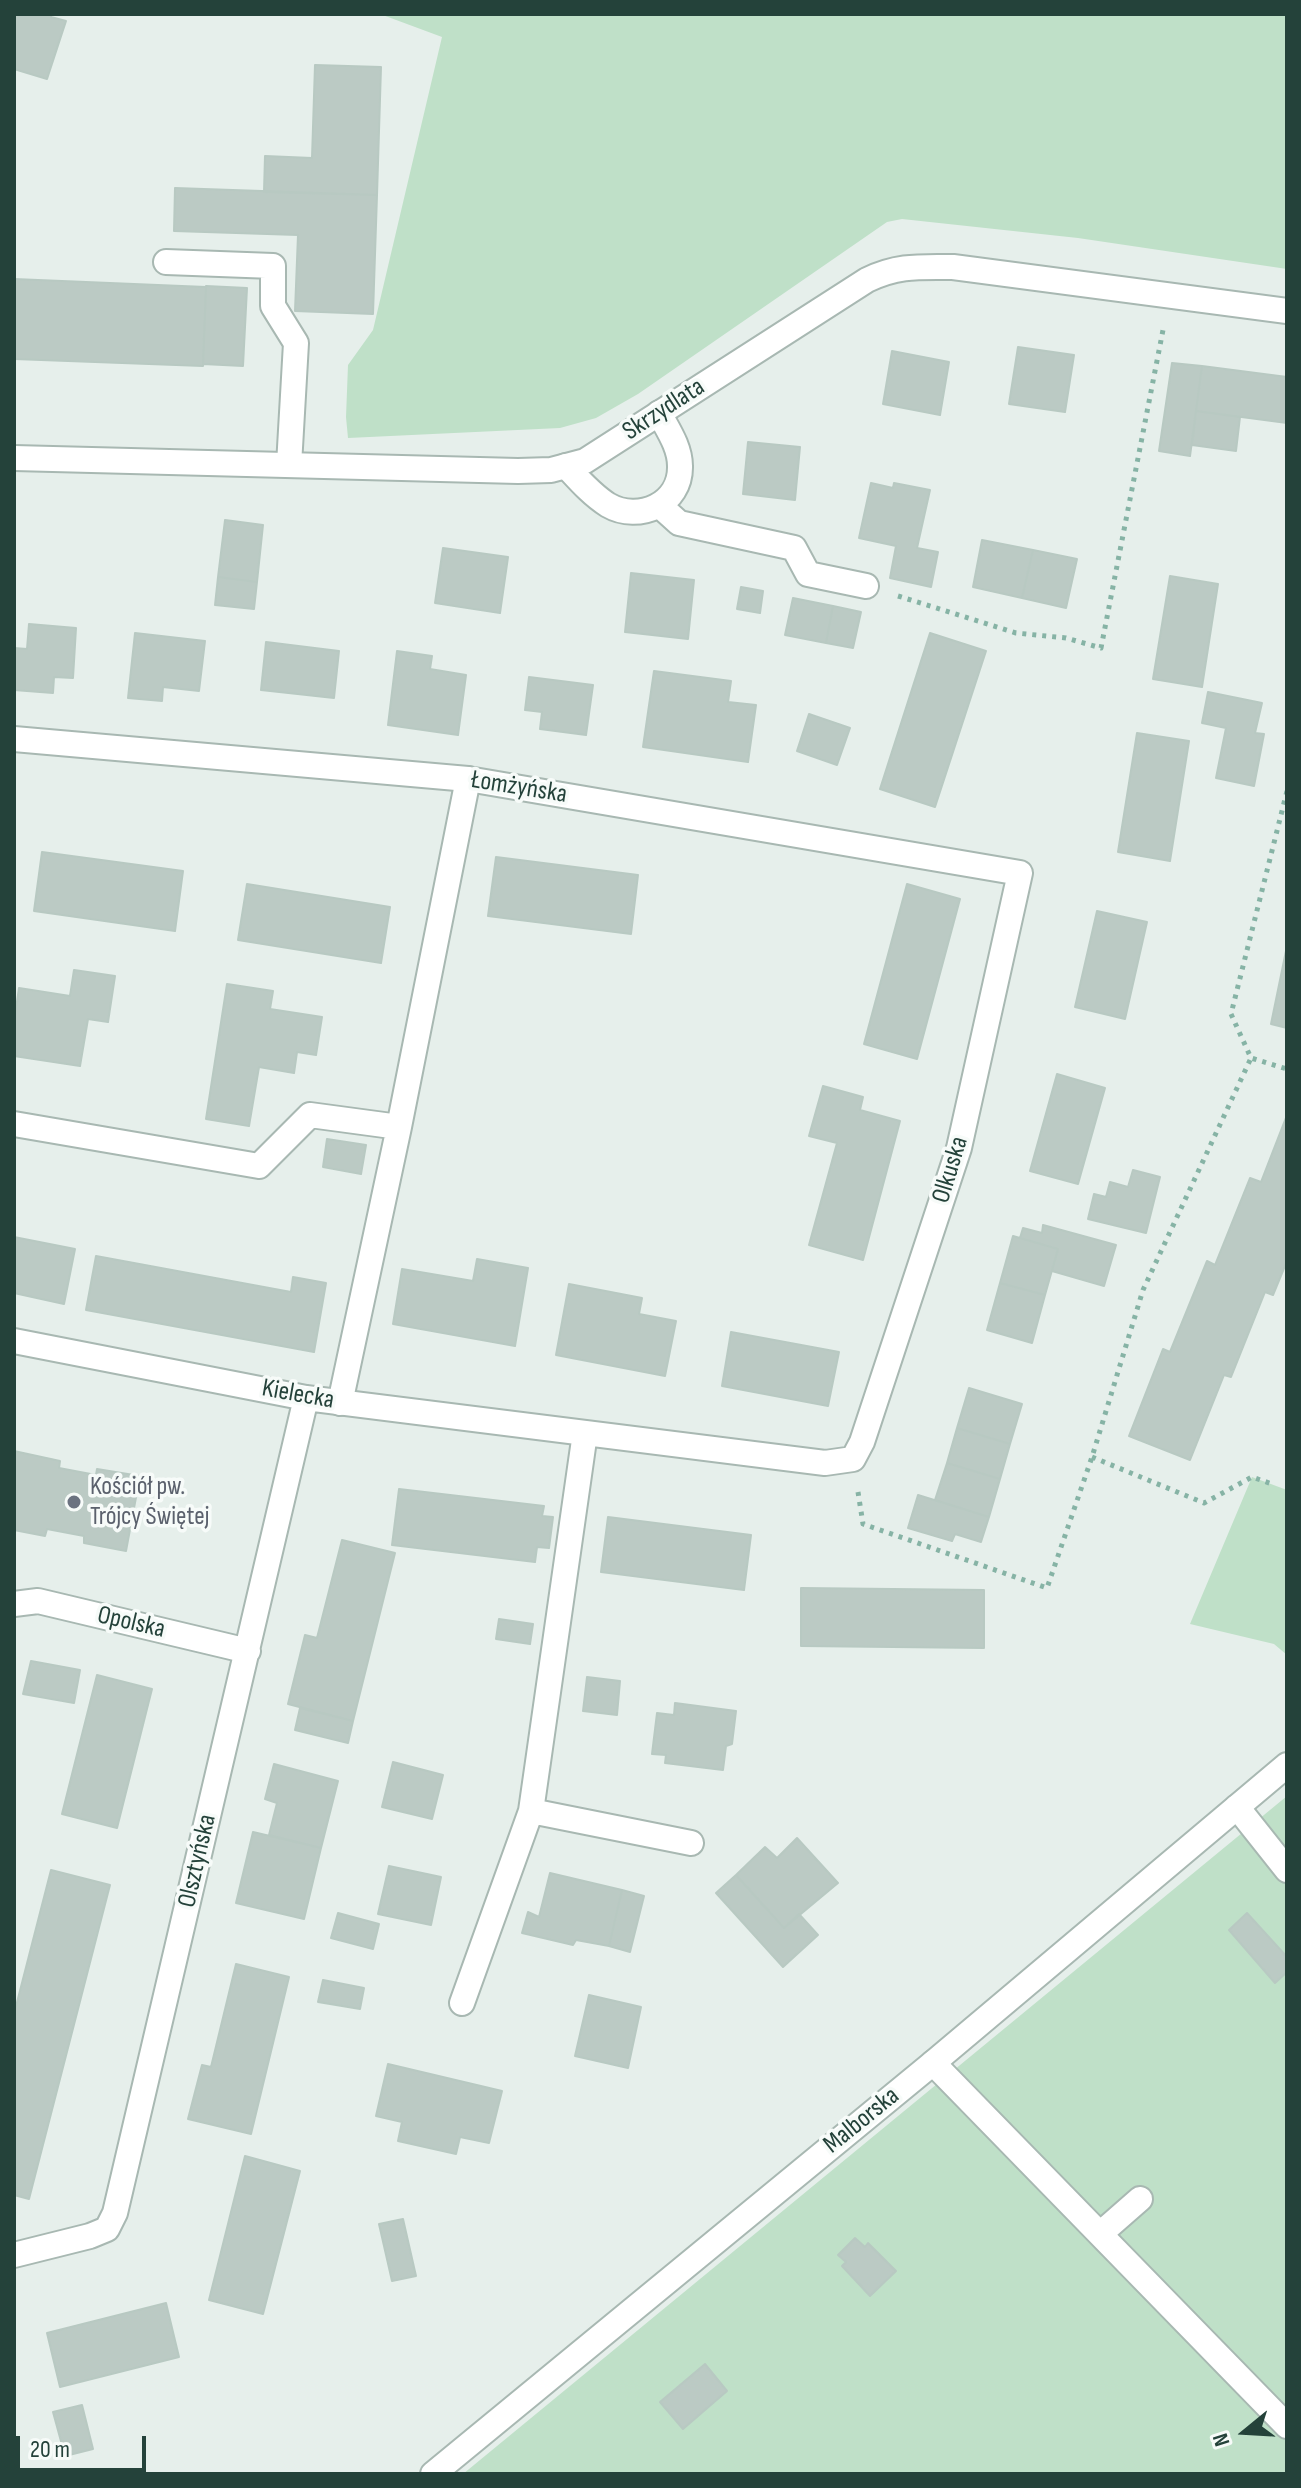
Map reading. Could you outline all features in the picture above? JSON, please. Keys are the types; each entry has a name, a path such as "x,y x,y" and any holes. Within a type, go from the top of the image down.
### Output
{"street":[{"path":"166,262 273,266 273,306 296,343 289,465"},
{"name":"Skrzydlata","path":"14,458 518,471 566,466 585,461 867,280 888,270 910,266 953,267 1287,311"},
{"path":"566,466 609,505 640,513 659,505 676,489 681,470 677,449 659,413"},
{"path":"659,505 679,523 794,548 808,574 866,586"},
{"name":"Łomżyńska","path":"14,739 468,779 1020,873"},
{"path":"340,1403 468,779"},
{"name":"Olkuska","path":"853,1459 862,1442 959,1148 1020,873"},
{"path":"14,1124 259,1166 310,1115 399,1127"},
{"name":"Kielecka","path":"14,1341 340,1403 825,1463 853,1459"},
{"name":"Olsztyńska","path":"14,2255 107,2229 115,2213 306,1398"},
{"path":"462,2003 531,1811 585,1433"},
{"name":"Opolska","path":"14,1604 38,1601 248,1651"},
{"name":"Malborska","path":"433,2474 933,2063 1287,1765"},
{"path":"1237,1807 1287,1870"},
{"path":"531,1811 691,1843"},
{"path":"933,2063 1287,2426"},
{"path":"1100,2234 1140,2199"}],"path":[{"path":"866,586 1016,633 1066,638 1101,648 1169,296"},
{"path":"1287,791 1231,1014 1251,1058 1287,1069"},
{"path":"853,1459 863,1524 1047,1588 1092,1457 1143,1290 1251,1058"},
{"path":"1092,1457 1204,1503 1252,1477 1275,1485"}],"green space":[{"path":"380,14 1287,14 1287,269 1078,238 902,219 887,222 638,394 596,418 560,428 348,438 348,365 373,330 442,37"},
{"path":"1252,1477 1287,1490 1287,1655 1274,1644 1190,1624"},
{"path":"1287,1796 1287,2474 463,2474"}],"building":[{"path":"14,14 52,14 51,17 66,21 47,79 14,69"},
{"path":"315,65 381,67 377,195 264,192 265,156 312,158"},
{"path":"175,188 377,195 373,314 295,311 298,235 174,231"},
{"path":"14,279 206,287 203,366 14,359"},
{"path":"206,286 247,288 243,366 203,364"},
{"path":"1018,347 1074,355 1065,412 1009,404"},
{"path":"892,351 949,362 940,415 883,404"},
{"path":"1172,363 1202,366 1190,456 1159,451"},
{"path":"1202,366 1287,377 1287,423 1196,411"},
{"path":"1196,411 1240,417 1236,451 1192,445"},
{"path":"748,442 800,447 795,500 743,494"},
{"path":"871,483 893,488 894,483 930,490 917,548 938,552 931,587 890,578 896,546 859,538"},
{"path":"225,520 263,525 257,582 218,577"},
{"path":"982,540 1033,550 1022,598 973,587"},
{"path":"443,548 508,557 500,613 435,603"},
{"path":"1033,550 1077,559 1066,608 1022,598"},
{"path":"631,573 694,580 688,639 625,632"},
{"path":"1170,576 1218,584 1202,687 1153,679"},
{"path":"218,577 257,582 254,609 215,605"},
{"path":"741,587 763,591 760,613 737,609"},
{"path":"793,598 833,606 826,643 785,635"},
{"path":"833,606 861,612 853,648 826,643"},
{"path":"29,624 76,628 73,678 54,677 53,693 14,690 14,648 27,649"},
{"path":"135,633 205,641 199,691 163,687 162,701 128,698"},
{"path":"930,633 986,651 935,807 880,789"},
{"path":"266,642 339,651 334,698 261,690"},
{"path":"397,651 432,656 430,669 466,675 458,735 388,725"},
{"path":"654,671 731,681 728,702 756,705 748,762 643,747"},
{"path":"529,677 593,685 586,735 540,729 542,712 525,710"},
{"path":"1208,692 1262,703 1255,733 1264,734 1254,786 1216,778 1226,728 1202,723"},
{"path":"809,714 850,728 837,765 797,751"},
{"path":"1137,733 1189,741 1170,861 1118,852"},
{"path":"42,852 183,871 175,931 34,911"},
{"path":"496,857 638,875 631,934 488,916"},
{"path":"247,884 390,907 381,963 238,940"},
{"path":"907,884 960,899 917,1059 864,1044"},
{"path":"1097,911 1147,922 1125,1019 1075,1007"},
{"path":"1287,946 1287,1028 1271,1024"},
{"path":"74,970 115,976 108,1022 88,1019 80,1066 14,1056 14,1022 19,988 70,996"},
{"path":"227,984 273,991 270,1009 322,1017 316,1055 297,1052 294,1073 259,1067 249,1126 206,1119"},
{"path":"1057,1074 1105,1088 1078,1184 1030,1171"},
{"path":"823,1086 863,1097 860,1110 900,1121 863,1260 809,1245 837,1143 809,1136"},
{"path":"1287,1115 1287,1261 1273,1295 1265,1292 1231,1377 1224,1375 1190,1460 1129,1436 1163,1349 1170,1352 1207,1261 1215,1265 1250,1178 1261,1182"},
{"path":"327,1139 366,1145 361,1174 323,1167"},
{"path":"1133,1170 1160,1177 1146,1233 1088,1219 1094,1194 1106,1197 1110,1182 1128,1187"},
{"path":"1043,1225 1116,1245 1104,1286 1052,1271 1058,1249 1020,1238 1023,1228 1042,1233"},
{"path":"1013,1236 1058,1249 1045,1295 1000,1283"},
{"path":"14,1237 75,1249 64,1304 14,1293"},
{"path":"96,1256 291,1292 293,1277 326,1283 314,1352 86,1310"},
{"path":"477,1259 528,1268 515,1346 393,1324 402,1269 473,1281"},
{"path":"1000,1283 1045,1295 1032,1343 987,1330"},
{"path":"569,1284 642,1298 639,1314 676,1321 665,1376 556,1355"},
{"path":"731,1332 839,1352 828,1406 722,1386"},
{"path":"969,1388 1022,1404 1010,1444 957,1428"},
{"path":"957,1428 1010,1444 1000,1479 947,1463"},
{"name":"Kościół pw. Trójcy Świętej","path":"14,1451 60,1461 59,1468 96,1475 97,1469 140,1476 126,1551 84,1543 84,1536 47,1529 45,1536 14,1530"},
{"path":"947,1463 1000,1479 989,1517 935,1500"},
{"path":"399,1489 544,1506 542,1516 553,1517 549,1548 537,1547 535,1562 392,1545"},
{"path":"918,1495 989,1517 981,1542 955,1534 952,1541 908,1528"},
{"path":"608,1517 751,1535 744,1590 601,1572"},
{"path":"342,1540 395,1553 353,1721 288,1704 305,1635 317,1638"},
{"path":"801,1588 984,1590 984,1648 801,1646"},
{"path":"499,1619 533,1624 530,1644 496,1639"},
{"path":"31,1661 80,1670 74,1703 23,1694"},
{"path":"97,1675 152,1689 117,1828 62,1814"},
{"path":"587,1677 620,1681 617,1715 583,1711"},
{"path":"675,1703 736,1711 732,1744 726,1746 723,1770 665,1763 666,1755 652,1754 657,1713 674,1715"},
{"path":"300,1708 353,1721 348,1743 295,1730"},
{"path":"393,1762 443,1775 432,1819 382,1807"},
{"path":"274,1764 338,1781 321,1848 269,1835 277,1803 265,1799"},
{"path":"253,1832 321,1848 304,1919 236,1903"},
{"path":"797,1838 838,1883 784,1928 736,1875 765,1847 777,1858"},
{"path":"389,1866 441,1877 431,1925 378,1914"},
{"path":"51,1870 110,1885 29,2199 14,2195 14,2014"},
{"path":"550,1873 622,1890 609,1946 576,1940 573,1945 522,1933 528,1912 539,1917"},
{"path":"736,1875 784,1928 799,1914 818,1935 783,1967 716,1893"},
{"path":"622,1890 644,1896 630,1952 609,1946"},
{"path":"338,1913 379,1924 373,1949 331,1938"},
{"path":"1247,1913 1287,1957 1287,1972 1275,1983 1229,1930"},
{"path":"236,1964 289,1977 251,2134 188,2119 202,2065 211,2067"},
{"path":"323,1980 364,1988 360,2009 318,2002"},
{"path":"589,1995 641,2007 628,2068 575,2056"},
{"path":"388,2064 502,2091 489,2143 460,2137 456,2154 398,2141 402,2122 376,2116"},
{"path":"245,2156 300,2171 263,2314 209,2300"},
{"path":"403,2219 416,2276 392,2281 379,2224"},
{"path":"855,2238 865,2247 868,2243 896,2271 870,2296 842,2266 846,2262 838,2255"},
{"path":"166,2303 179,2357 60,2387 47,2333"},
{"path":"705,2364 727,2391 683,2429 660,2402"},
{"path":"82,2405 93,2449 65,2456 53,2412"}],"place":[{"name":"Kościół pw. Trójcy Świętej","path":"74,1502"}]}
